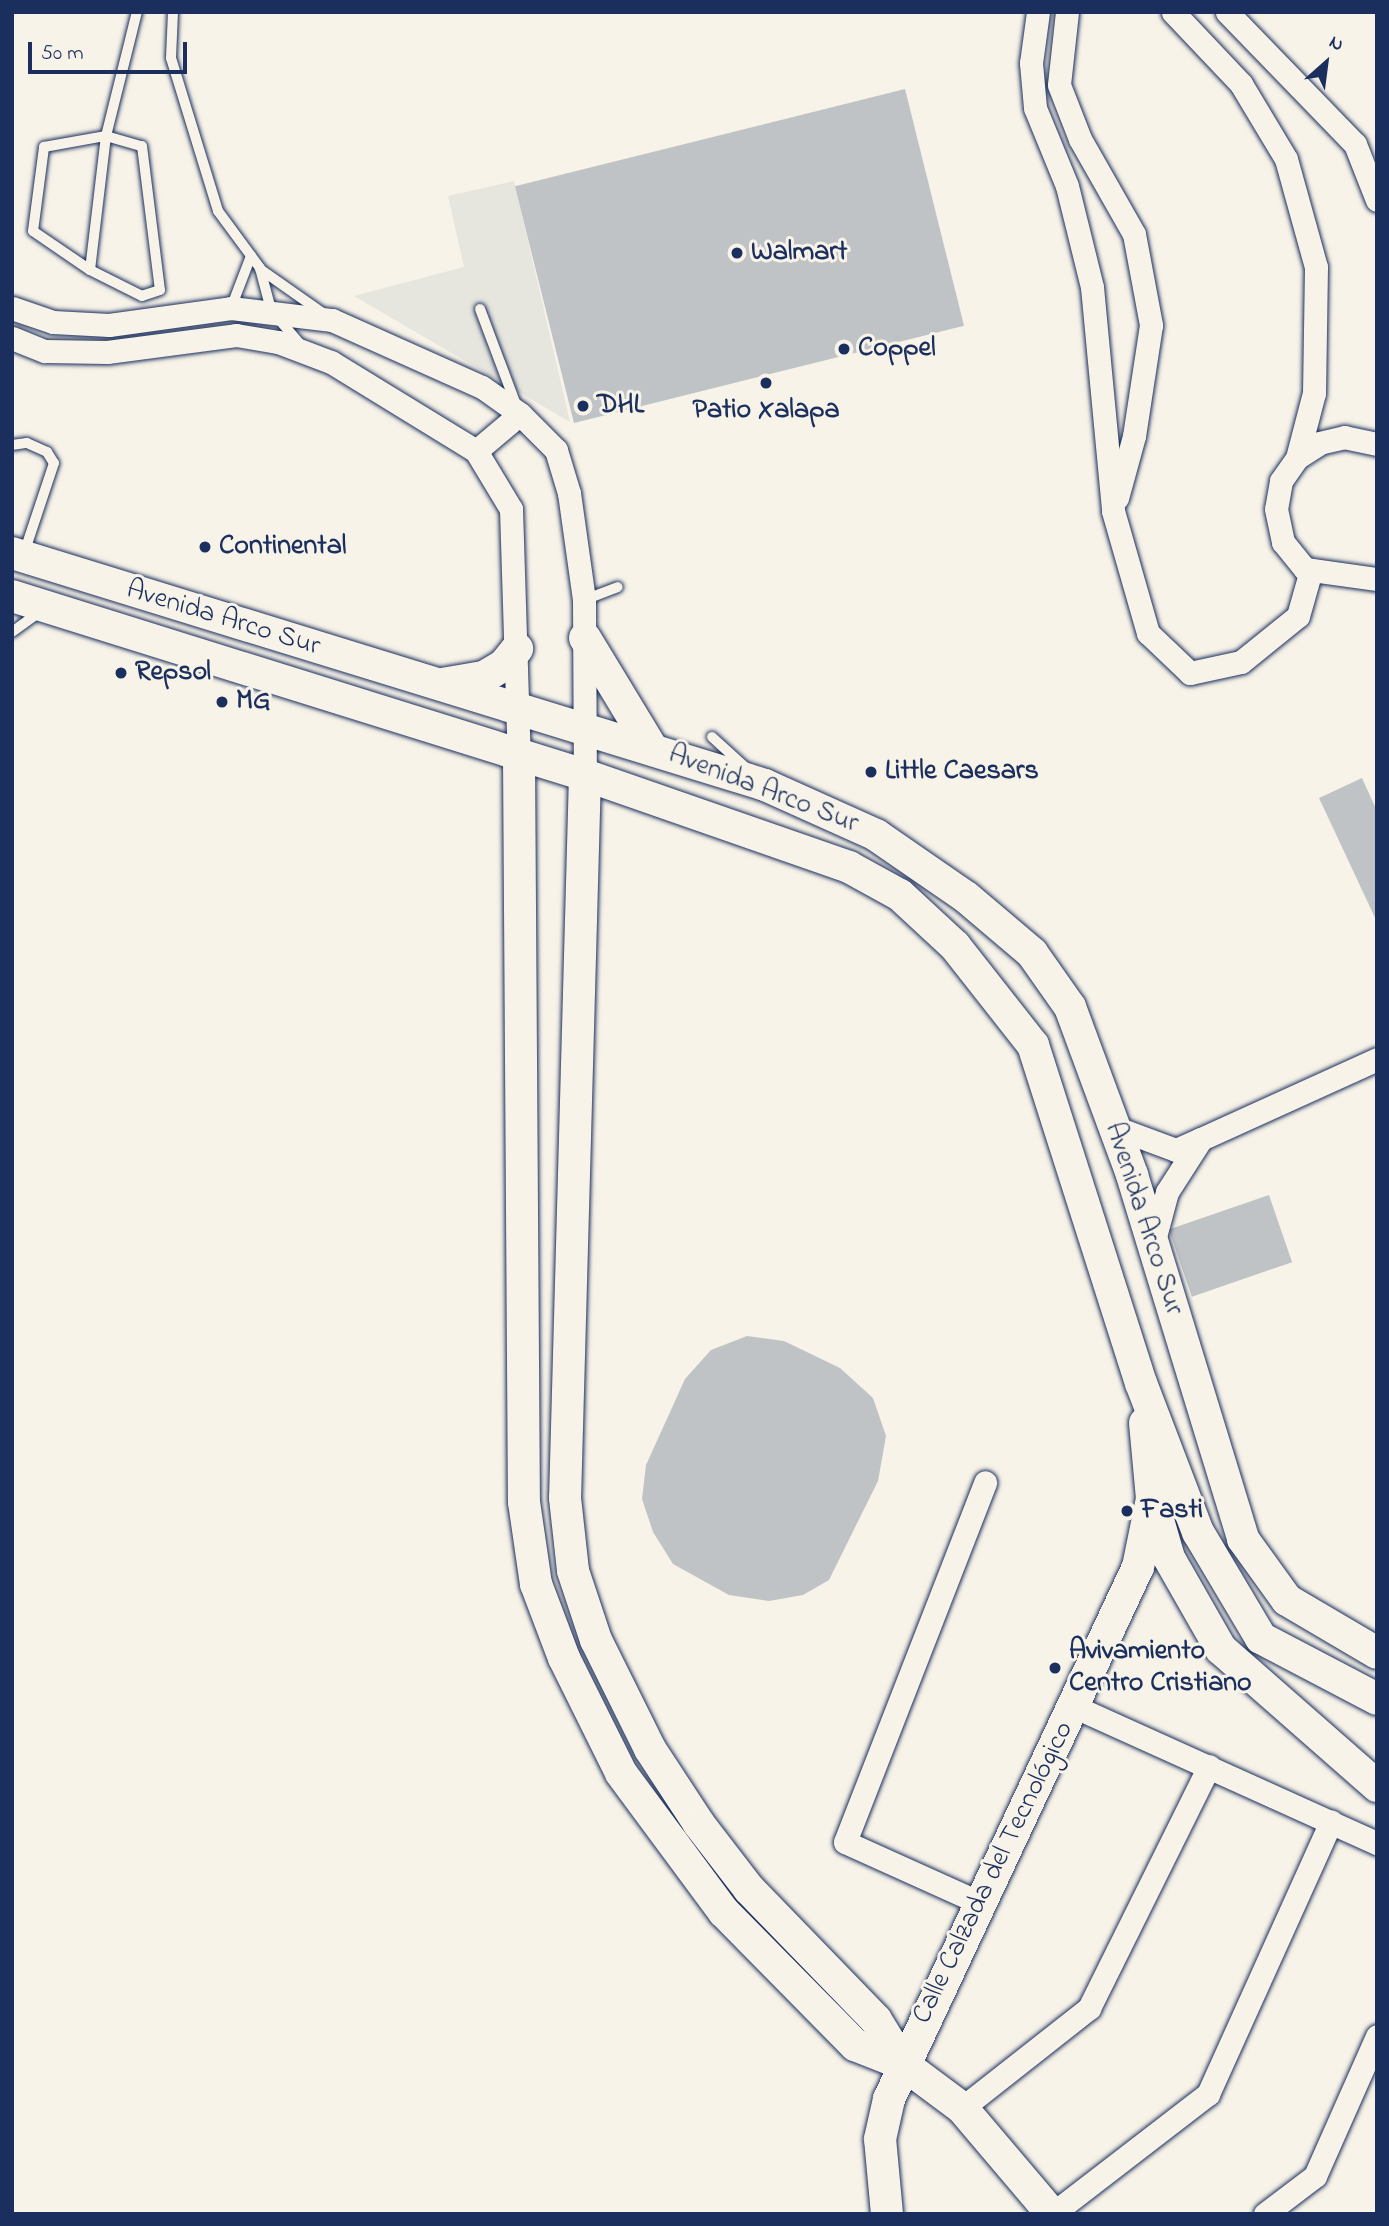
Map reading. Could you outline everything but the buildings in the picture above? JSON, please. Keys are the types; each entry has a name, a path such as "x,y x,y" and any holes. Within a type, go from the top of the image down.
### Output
{"street":[{"path":"1038,12 1031,62 1035,108 1066,186 1092,287 1113,511 1148,632 1190,673 1241,662 1298,616 1311,570"},
{"path":"1067,12 1059,85 1080,139 1134,234 1151,325 1134,436 1113,511"},
{"path":"1173,12 1241,84 1286,159 1316,267 1314,393 1297,458 1282,481 1276,509 1283,542 1311,570 1377,579"},
{"path":"1227,12 1355,144 1377,200"},
{"path":"12,308 53,322 109,326 230,308 271,310 338,321 482,387 520,414 556,450 569,493 583,600 585,638 585,775 565,1498 573,1570 608,1665 650,1749 699,1824 748,1889 876,2020 902,2064"},
{"path":"331,362 327,348 338,321"},
{"path":"12,338 45,351 107,352 236,335 278,342 331,362 476,451 511,509 520,710 524,1502 536,1584 564,1658 621,1773 724,1912 855,2045 902,2064 962,2108 1052,2214 1208,2094 1331,1822"},
{"path":"476,451 520,414"},
{"path":"1297,458 1320,443 1345,437 1377,444"},
{"name":"Avenida Arco Sur","path":"18,554 433,685 652,747 765,785 876,835 922,864 1032,953 1070,1007 1114,1127 1243,1539 1287,1600 1377,1653"},
{"name":"Avenida Arco Sur","path":"12,596 519,757 585,775 849,867 900,895 955,946 1033,1045 1141,1383 1198,1532 1261,1638 1377,1699"},
{"path":"585,638 652,747"},
{"path":"433,685 484,677 504,665 517,649"},
{"path":"1114,1127 1176,1150 1377,1059"},
{"path":"1153,1247 1167,1192 1201,1139"},
{"path":"1141,1383 1152,1499 1169,1558 1221,1649 1377,1786"},
{"path":"978,1902 845,1842 985,1482"},
{"path":"1152,1499 1173,1506 1198,1532"},
{"name":"Calle Calzada del Tecnológico","path":"887,2214 880,2139 902,2064 1138,1567 1152,1499"},
{"path":"1073,1706 1377,1843"},
{"path":"962,2108 1089,2008 1209,1766"},
{"path":"1265,2214 1315,2176 1377,2036"}],"lane":[{"path":"90,270 106,136 137,12"},
{"path":"173,12 171,58 218,211 260,268 338,321"},
{"path":"106,136 142,146 160,290 142,296 90,270 33,231 44,147 106,136"},
{"path":"230,308 251,256"},
{"path":"260,268 271,310 308,354"},
{"path":"480,309 520,414"},
{"path":"219,338 271,310"},
{"path":"12,445 27,443 47,452 54,463 18,554"},
{"path":"583,600 618,587"},
{"path":"12,632 47,607"},
{"path":"712,737 765,785"}],"shaded area":[{"path":"514,181 570,422 354,296 464,267 448,196"}],"place":[{"name":"Walmart","path":"737,253"},
{"name":"Coppel","path":"844,349"},
{"name":"Patio Xalapa","path":"766,383"},
{"name":"DHL","path":"583,406"},
{"name":"Continental","path":"205,547"},
{"name":"Repsol","path":"121,673"},
{"name":"MG","path":"222,702"},
{"name":"Little Caesars","path":"871,772"},
{"name":"Fasti","path":"1127,1511"},
{"name":"Avivamiento Centro Cristiano","path":"1055,1668"}]}
